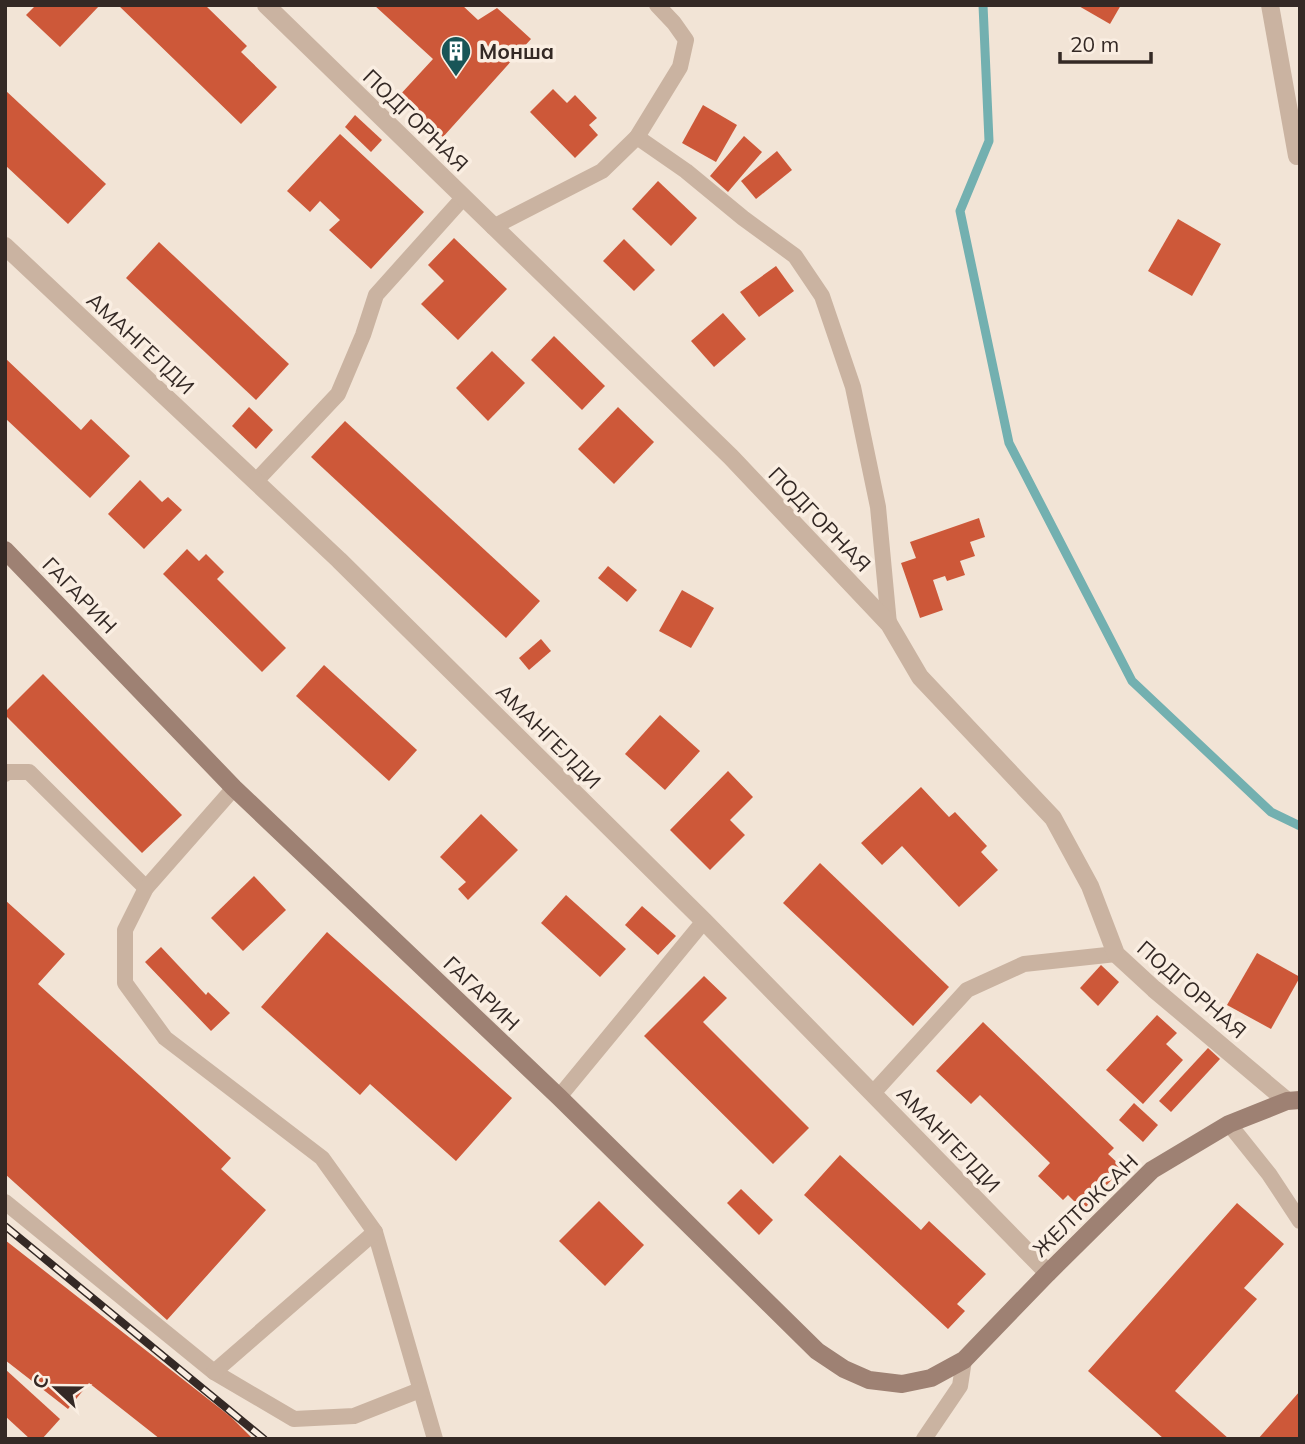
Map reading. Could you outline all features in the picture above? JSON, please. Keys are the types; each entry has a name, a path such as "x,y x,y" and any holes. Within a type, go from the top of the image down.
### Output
{"main road":[{"name":"ГАГАРИН","path":"5,550 234,788 559,1097 817,1351 844,1369 869,1380 902,1384 931,1378 964,1360"},
{"name":"ЖЕЛТОКСАН","path":"964,1360 1152,1170 1229,1124 1294,1101"}],"street":[{"name":"ПОДГОРНАЯ","path":"266,5 731,457 889,624 920,677 1053,818 1090,887 1116,954 1154,989 1294,1101"},
{"path":"1270,5 1297,156"},
{"name":"АМАНГЕЛДИ","path":"5,246 349,570 704,921 1048,1273"}],"lane":[{"path":"493,227 602,171 637,137 680,67 686,40 657,5"},
{"path":"637,137 686,171 795,256 822,296 853,387 878,507 889,624"},
{"path":"255,482 338,394 363,335 376,295 463,198"},
{"path":"5,774 29,772 146,888"},
{"path":"234,788 146,888 125,930 125,983 165,1038 322,1158 375,1232 435,1439"},
{"path":"559,1097 704,921"},
{"path":"873,1093 967,990 1024,964 1116,954"},
{"path":"1229,1124 1269,1174 1300,1221"},
{"path":"5,1202 214,1372 294,1419 354,1416 420,1390"},
{"path":"214,1372 375,1232"},
{"path":"924,1439 960,1386 964,1360"}],"building":[{"path":"36,5 100,5 60,47 26,15"},
{"path":"118,5 205,5 247,46 241,52 277,87 241,124"},
{"name":"Монша","path":"374,5 462,5 478,20 497,8 531,39 443,137 398,97 433,59"},
{"path":"1077,5 1121,5 1110,24"},
{"path":"553,89 567,103 575,95 597,118 589,125 598,135 575,158 530,112"},
{"path":"5,90 106,184 68,224 5,165"},
{"path":"703,105 737,125 716,162 682,143"},
{"path":"355,115 382,140 371,152 345,127"},
{"path":"340,134 424,212 371,269 329,230 340,220 320,201 310,212 287,191"},
{"path":"744,136 762,152 728,192 710,176"},
{"path":"777,151 792,170 756,199 741,181"},
{"path":"658,181 697,218 671,246 632,209"},
{"path":"1178,219 1221,244 1192,296 1148,271"},
{"path":"454,238 507,289 458,340 421,304 444,281 428,265"},
{"path":"624,239 655,270 634,291 603,261"},
{"path":"159,242 289,364 256,400 126,278"},
{"path":"776,266 794,291 759,317 740,292"},
{"path":"723,313 746,339 714,367 691,341"},
{"path":"554,336 605,386 582,410 531,360"},
{"path":"492,351 525,383 488,421 456,388"},
{"path":"5,358 81,430 91,419 130,456 90,498 5,418"},
{"path":"249,407 273,430 256,449 232,426"},
{"path":"618,407 654,442 614,484 578,449"},
{"path":"345,421 540,601 506,638 311,457"},
{"path":"140,480 162,502 168,497 182,510 144,549 108,514"},
{"path":"979,518 985,537 970,542 975,556 960,561 965,575 947,581 945,576 933,580 943,610 920,618 901,563 916,558 910,542"},
{"path":"187,549 199,561 206,554 224,572 217,579 286,648 262,672 163,574"},
{"path":"608,566 637,590 627,602 598,578"},
{"path":"682,590 714,608 691,648 659,631"},
{"path":"541,639 551,651 529,670 519,658"},
{"path":"324,665 417,750 389,781 296,696"},
{"path":"43,674 182,815 142,853 5,715"},
{"path":"660,715 700,751 665,790 625,754"},
{"path":"728,771 753,797 730,820 745,835 710,870 670,830"},
{"path":"921,787 949,817 955,812 987,846 981,852 998,870 959,907 902,846 882,865 861,843"},
{"path":"481,814 518,850 468,900 458,889 466,882 440,857"},
{"path":"820,863 949,987 913,1026 783,903"},
{"path":"254,876 286,910 243,951 211,918"},
{"path":"566,895 626,949 600,977 541,923"},
{"path":"5,900 65,954 38,984 231,1158 221,1169 266,1210 167,1320 5,1174"},
{"path":"642,906 676,936 658,955 625,925"},
{"path":"327,932 512,1098 456,1161 370,1084 360,1095 261,1007"},
{"path":"161,947 206,995 208,992 230,1013 211,1031 145,962"},
{"path":"1257,953 1300,977 1271,1029 1227,1005"},
{"path":"1101,965 1119,982 1098,1006 1080,988"},
{"path":"704,976 727,998 703,1022 809,1128 773,1164 644,1036"},
{"path":"1157,1015 1177,1033 1166,1044 1183,1060 1143,1104 1106,1070"},
{"path":"983,1022 1114,1148 1108,1154 1123,1168 1083,1210 1068,1195 1063,1200 1038,1176 1050,1163 980,1095 971,1104 936,1071"},
{"path":"1208,1048 1220,1059 1171,1112 1159,1101"},
{"path":"1134,1103 1158,1125 1143,1142 1119,1120"},
{"path":"840,1155 921,1230 929,1221 986,1274 957,1304 965,1311 948,1329 804,1195"},
{"path":"741,1189 773,1220 759,1235 727,1203"},
{"path":"599,1201 644,1245 605,1286 559,1241"},
{"path":"1237,1203 1284,1244 1244,1288 1257,1299 1175,1391 1229,1439 1164,1439 1088,1371"},
{"path":"5,1240 231,1417 253,1439 160,1439 89,1383 68,1409 5,1360"},
{"path":"5,1369 60,1419 42,1439 30,1439 5,1416"},
{"path":"1300,1391 1300,1439 1258,1439"}],"waterway":[{"path":"983,5 989,141 960,211 1009,443 1132,681 1271,812 1300,826"}],"railway":[{"path":"5,1226 264,1439"}],"place":[{"name":"Монша","path":"456,78"}]}
